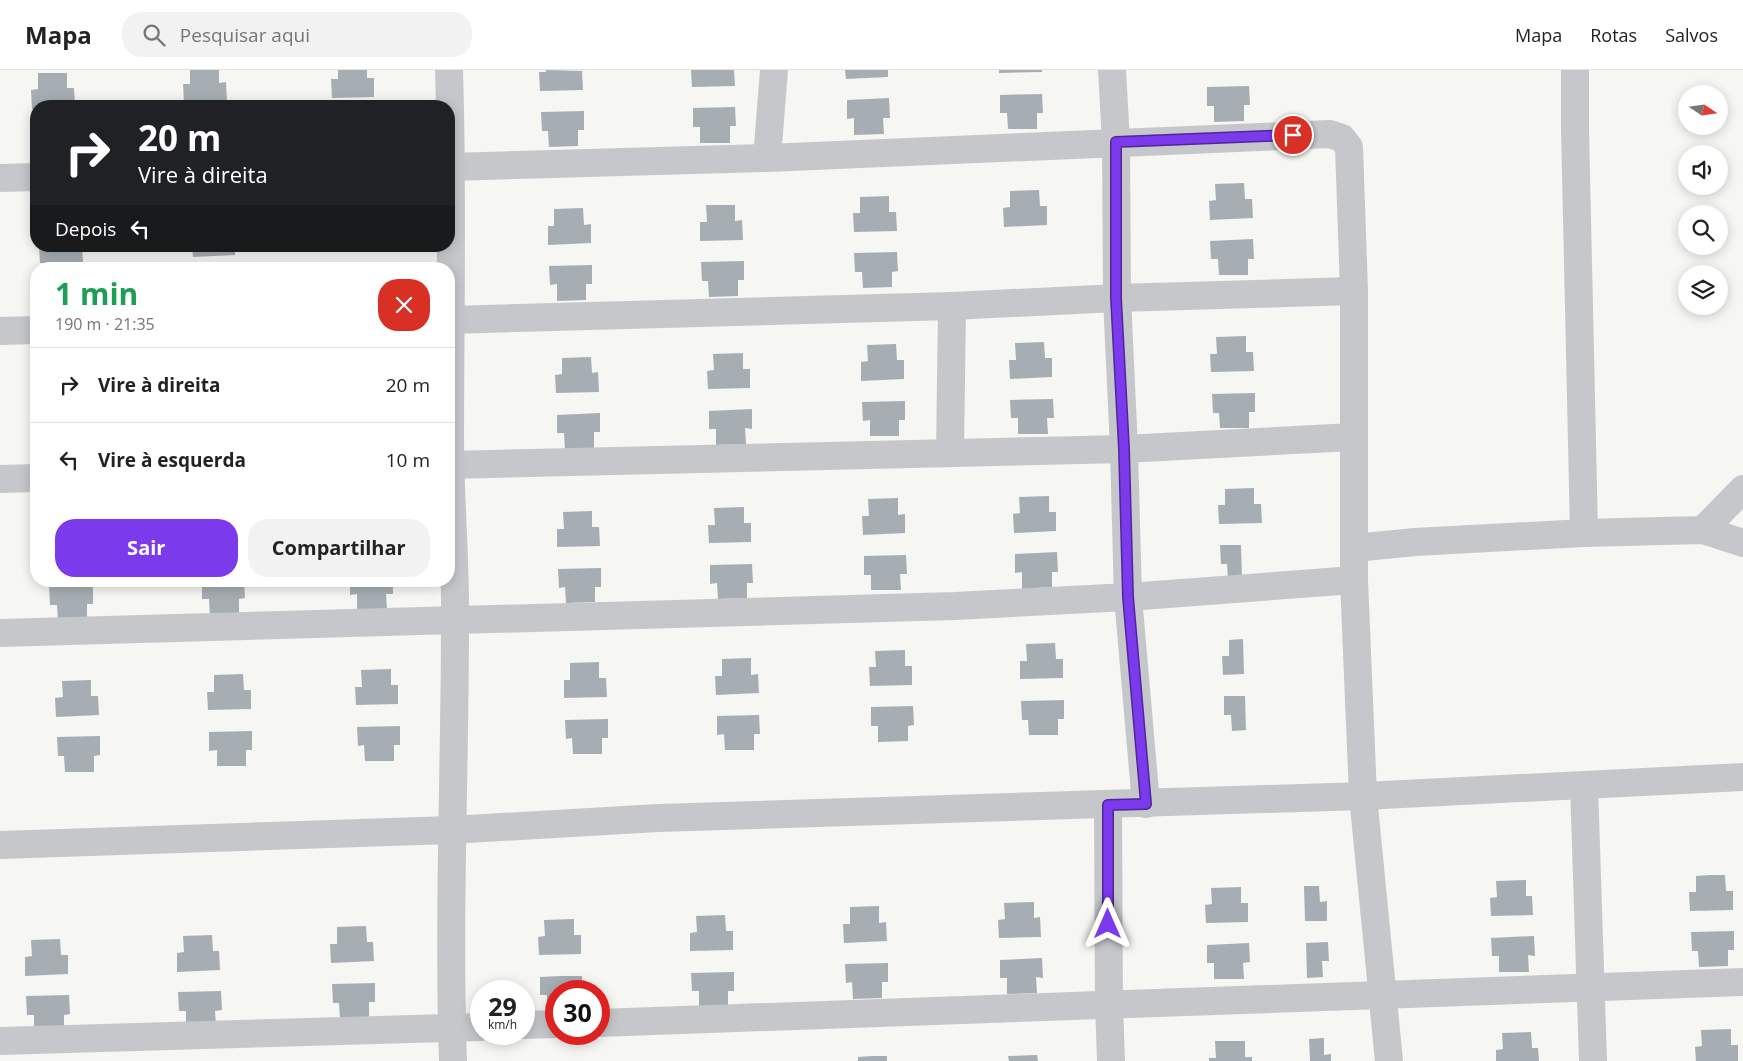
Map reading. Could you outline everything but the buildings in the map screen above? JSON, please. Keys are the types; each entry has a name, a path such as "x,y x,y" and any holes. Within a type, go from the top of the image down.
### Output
{"street":[{"path":"449,70 449,100"},
{"path":"767,158 774,70"},
{"path":"1112,70 1116,142 1116,298 1124,449 1128,597 1146,804"},
{"path":"1576,70 1575,138 1584,532"},
{"path":"455,167 767,158 1330,134 1342,138 1349,147 1354,290 1354,580 1363,796 1389,1061"},
{"path":"0,178 30,177"},
{"path":"455,320 952,306 1354,290"},
{"path":"950,453 952,306"},
{"path":"0,331 30,330"},
{"path":"455,465 1124,449 1353,437"},
{"path":"0,479 30,478"},
{"path":"1703,530 1743,489"},
{"path":"1354,548 1415,542 1584,532 1703,530 1743,543"},
{"path":"0,632 955,606 1128,597 1354,580"},
{"path":"453,1061 451,830 454,587"},
{"path":"0,845 451,830 658,818 1363,796 1743,778"},
{"path":"1584,785 1594,1061"},
{"path":"1108,805 1111,1061"},
{"path":"610,1023 1743,982"},
{"path":"0,1041 470,1027"}],"route":[{"path":"1108,924 1108,805 1146,804 1128,597 1124,449 1116,298 1116,142 1293,135"}]}
